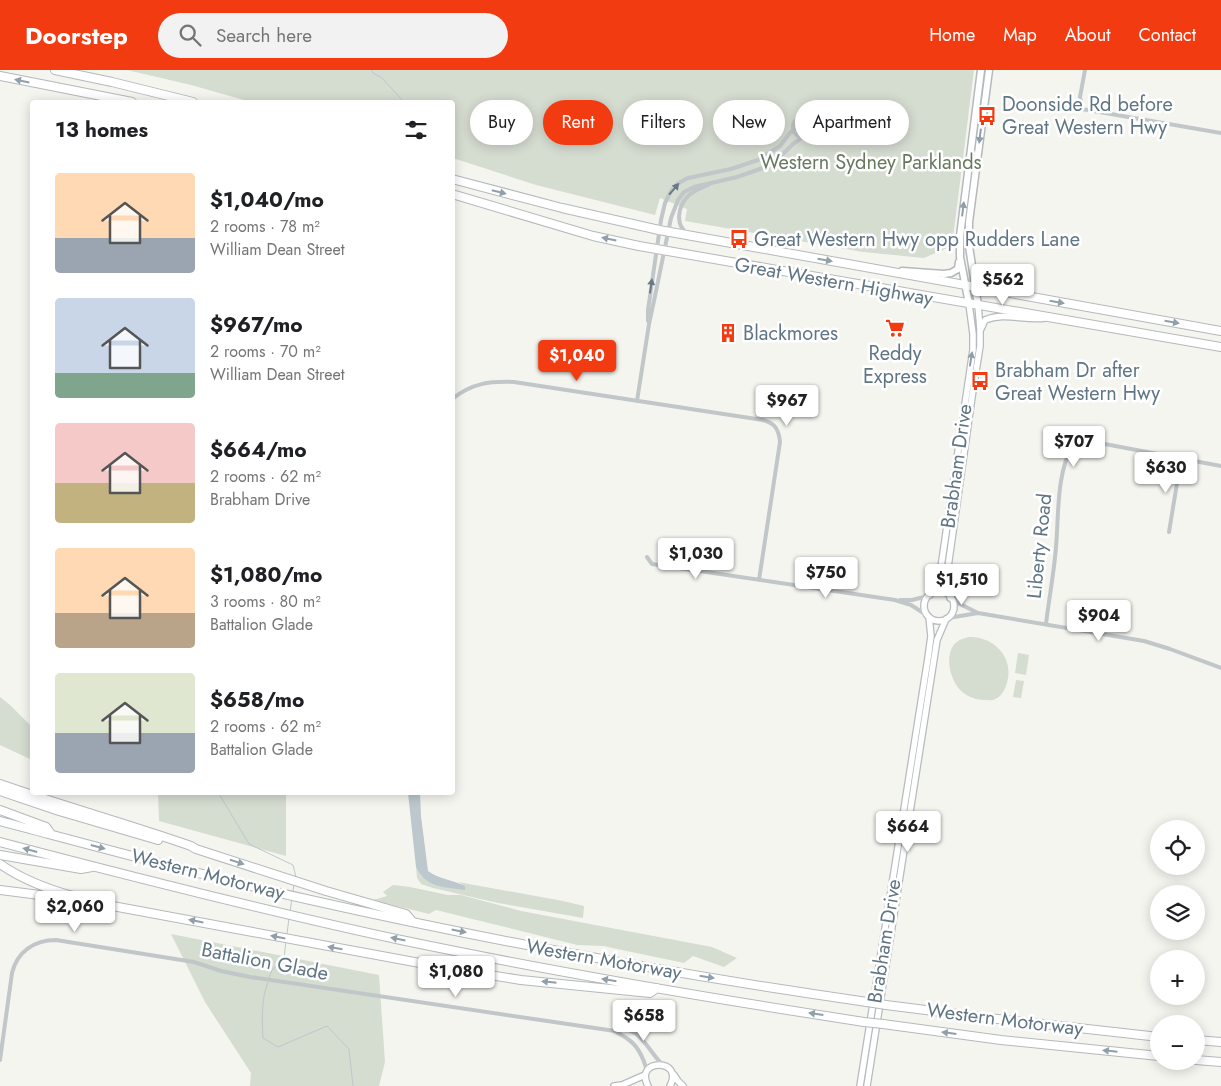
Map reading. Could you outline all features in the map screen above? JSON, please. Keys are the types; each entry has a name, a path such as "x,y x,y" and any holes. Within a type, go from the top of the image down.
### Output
{"highway":[{"path":"55,70 185,100"},
{"path":"0,76 122,100"},
{"name":"Great Western Highway","path":"455,180 562,208 659,230 1221,331"},
{"name":"Great Western Highway","path":"455,195 592,236 660,250 1221,347"},
{"path":"0,784 30,794"},
{"path":"0,791 90,821 190,849 196,849"},
{"path":"33,795 142,829 196,849 326,891 406,914 412,921"},
{"path":"0,810 46,827 51,834"},
{"name":"Western Motorway","path":"0,820 276,892 605,960 867,1002 988,1018 1150,1035"},
{"name":"Western Motorway","path":"0,842 271,911 545,969 864,1022 1001,1040 1150,1055"},
{"path":"0,855 81,869 94,866"},
{"path":"0,864 44,888 91,902"},
{"path":"0,890 91,902 506,978 650,993 657,988"},
{"path":"1205,1041 1221,1042"},
{"path":"1205,1061 1221,1062"}],"main road":[{"path":"878,269 949,274 958,269 960,236 981,70"},
{"path":"973,305 975,287 969,246 969,222 989,70"},
{"path":"960,257 965,285 973,305"},
{"name":"Brabham Drive","path":"951,599 947,574 980,346 980,329 973,305"},
{"name":"Brabham Drive","path":"929,596 938,579 941,567 973,350 973,305"},
{"path":"980,329 985,320 998,316 1032,319 1047,318"},
{"path":"940,592 947,594 951,599 953,610 947,619 937,621 928,617 924,606 929,596 940,592"},
{"name":"Brabham Drive","path":"860,1086 928,658 931,636 928,617"},
{"name":"Brabham Drive","path":"867,1086 937,640 947,619"},
{"path":"622,1085 646,1073 654,1065 663,1065 670,1070 683,1086"},
{"path":"646,1073 645,1080 648,1086"},
{"path":"670,1086 673,1078 672,1074"},
{"path":"614,1086 631,1086"}],"street":[{"path":"1085,70 1080,97 1082,109 1221,133"},
{"path":"637,401 648,324 656,296 660,250 659,230 664,203 677,184 688,178 731,169 758,160 780,146 794,129 795,123"},
{"path":"648,324 648,310 660,250 675,206 681,195 694,187 748,174 771,164 795,144"},
{"path":"691,235 682,230 680,225 680,213 683,204 687,197 696,190 722,180"},
{"path":"455,397 475,385 485,383 529,384 770,422 777,428 779,446 759,580"},
{"name":"Liberty Road","path":"1046,624 1056,545 1060,491 1066,455 1073,444 1089,442 1221,466"},
{"path":"1169,532 1181,459"},
{"path":"647,557 652,564 895,600 912,600 929,596"},
{"path":"951,599 978,613 1144,641 1221,668"},
{"path":"895,600 911,605 928,617"},
{"path":"947,619 978,613"},
{"name":"Battalion Glade","path":"0,1060 14,968 21,955 28,948 46,940 56,940 194,962 221,971 250,977 615,1031 624,1029 630,1031 646,1043 656,1059 663,1065"},
{"name":"Battalion Glade","path":"615,1031 637,1048 644,1059 646,1073"}],"green space":[{"name":"Western Sydney Parklands","path":"127,70 974,70 952,246 924,258 863,252 685,221 687,209 660,198 655,215 536,185 455,159 455,100 244,100"},
{"path":"969,637 977,637 992,643 1007,661 1008,678 1004,691 998,698 982,700 970,697 960,690 953,679 949,665 950,652 956,643"},
{"path":"1018,653 1029,655 1026,675 1015,673"},
{"path":"1016,680 1024,681 1021,698 1013,697"},
{"path":"0,697 30,725 30,759 0,745"},
{"path":"158,795 286,795 286,856 159,821"},
{"path":"416,867 421,876 465,886 458,882 584,906 583,918 498,903 433,888 421,884 417,878"},
{"path":"393,885 448,895 461,895 521,911 712,947 737,958 724,967 693,956 684,963 603,946 577,945 436,910 429,914 373,900 387,896 383,892"},
{"path":"171,934 379,975 385,1062 379,1086 250,1086 251,1073 205,1002"}],"shaded area":[{"path":"408,795 420,795 428,871 465,886 465,890 430,883 420,874 416,867"}],"waterway":[{"path":"371,70 382,78 402,100"},
{"path":"220,795 249,844 293,865 296,877"},
{"path":"293,892 294,883"},
{"path":"290,912 292,898"},
{"path":"287,934 289,918"},
{"path":"269,978 272,970 284,959 286,940"},
{"path":"268,982 263,1003 263,1038 278,1047 327,1026 349,1049 353,1086"}],"place":[{"name":"Doonside Rd before Great Western Hwy","path":"987,116"},
{"name":"Great Western Hwy opp Rudders Lane","path":"739,239"},
{"name":"Reddy Express","path":"895,328"},
{"name":"Blackmores","path":"728,333"},
{"name":"Brabham Dr after Great Western Hwy","path":"980,381"}]}
